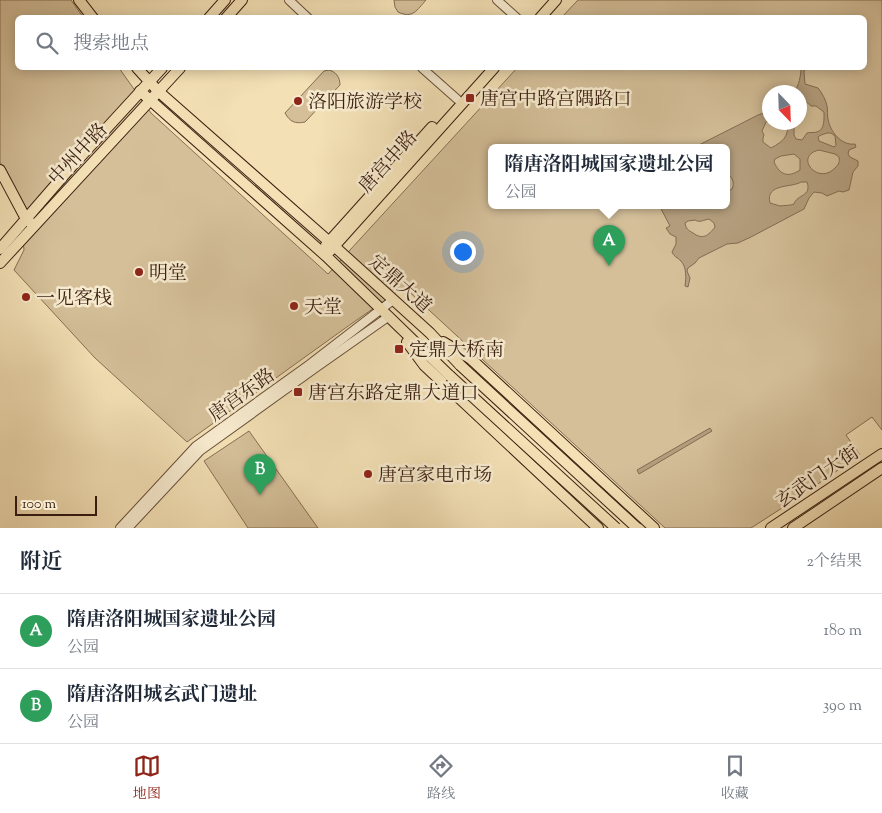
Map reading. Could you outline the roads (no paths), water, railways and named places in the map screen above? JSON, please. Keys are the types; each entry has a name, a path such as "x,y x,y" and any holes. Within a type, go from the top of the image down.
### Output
{"main road":[{"path":"79,0 91,15"},
{"path":"212,15 225,0"},
{"path":"229,15 242,0"},
{"path":"536,15 552,1"},
{"path":"542,15 552,1"},
{"name":"定鼎大道","path":"139,70 158,91 430,333 463,360 637,528"},
{"name":"中州中路","path":"0,263 72,166 160,70"},
{"name":"中州中路","path":"0,249 30,223 178,70"},
{"name":"唐宫中路","path":"332,244 484,70"},
{"name":"唐宫中路","path":"323,253 492,70"},
{"name":"定鼎大道","path":"140,91 323,253 385,313 448,380 616,528"},
{"path":"0,170 30,223"},
{"path":"463,360 471,359 654,528"},
{"path":"448,380 598,528"},
{"name":"玄武门大街","path":"771,528 882,454"},
{"name":"玄武门大街","path":"794,528 882,468"},
{"path":"571,502 596,474"}],"street":[{"path":"289,0 305,15"},
{"path":"497,0 514,15"},
{"path":"424,70 457,99"},
{"name":"唐宫东路","path":"128,528 200,451 314,369 385,313 393,300"},
{"name":"唐宫东路","path":"120,528 196,446 385,313"}],"place":[{"name":"唐宫中路宫隅路口","path":"470,98"},
{"name":"洛阳旅游学校","path":"298,101"},
{"name":"隋唐洛阳城国家遗址公园","path":"609,266"},
{"name":"明堂","path":"139,272"},
{"name":"一见客栈","path":"26,297"},
{"name":"天堂","path":"294,306"},
{"name":"定鼎大桥南","path":"399,349"},
{"name":"唐宫东路定鼎大道口","path":"298,392"},
{"name":"唐宫家电市场","path":"368,474"},
{"name":"隋唐洛阳城玄武门遗址","path":"260,495"}]}
